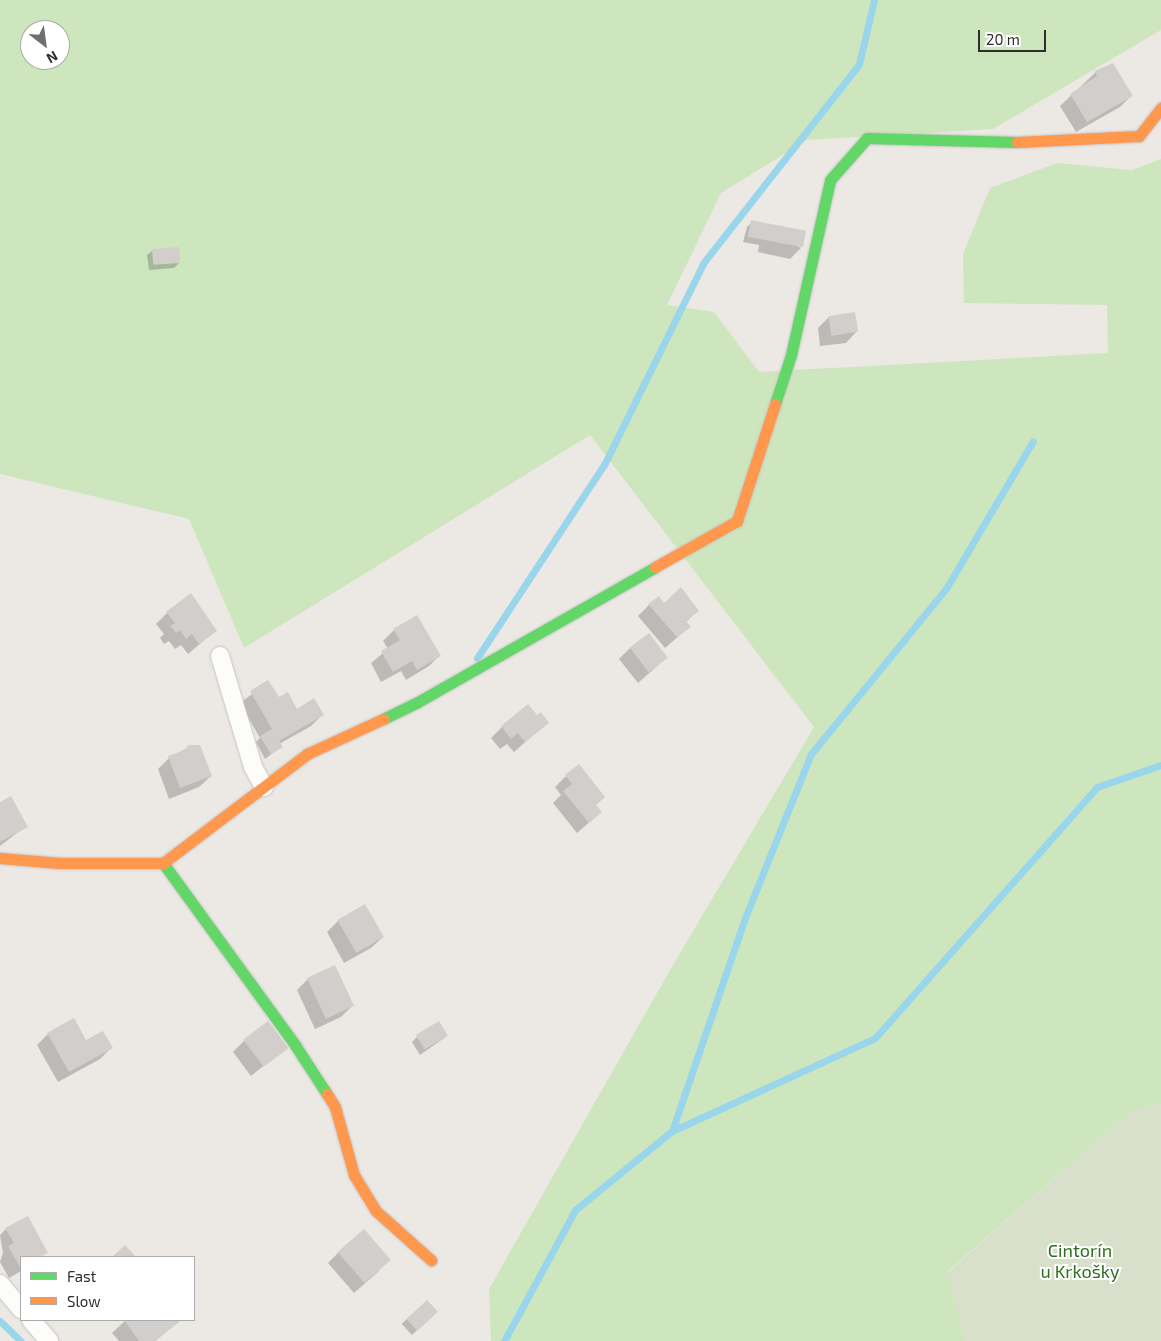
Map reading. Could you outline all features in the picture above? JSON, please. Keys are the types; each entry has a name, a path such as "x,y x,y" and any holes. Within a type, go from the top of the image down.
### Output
{"street":[{"path":"0,858 59,863 163,863 307,754 416,703 737,521 791,355 830,180 867,138 999,143 1139,136 1161,108"},
{"path":"220,656 253,767 264,787"},
{"path":"163,863 295,1045 335,1107 354,1175 376,1211 431,1260"},
{"path":"0,1284 20,1308"},
{"path":"32,1321 49,1341"}],"green space":[{"path":"0,0 1161,0 1161,30 993,129 807,140 721,193 667,305 714,312 759,372 1108,353 1107,305 964,303 963,254 990,188 1057,163 1132,170 1161,159 1161,1103 1129,1113 947,1272 966,1341 491,1341 489,1289 670,970 814,727 590,435 244,648 189,519 0,474"},
{"name":"Cintorín u Krkošky","path":"1161,1103 1161,1341 966,1341 947,1273 1129,1113"}],"building":[{"path":"1113,63 1133,96 1087,122 1070,94 1097,76 1095,71"},
{"path":"751,220 806,231 803,247 748,237"},
{"path":"179,247 180,263 153,265 152,249"},
{"path":"855,312 858,332 831,336 828,316"},
{"path":"681,587 699,611 686,621 691,627 677,637 648,604 659,596 664,603"},
{"path":"191,593 217,631 199,644 192,634 186,639 180,630 176,633 170,626 175,623 166,612"},
{"path":"417,615 441,656 417,670 412,661 393,672 381,651 400,640 393,629"},
{"path":"649,633 668,658 648,672 630,647"},
{"path":"268,680 279,697 288,692 297,709 314,698 324,715 279,741 283,747 271,754 260,736 272,729 250,691"},
{"path":"528,704 537,715 541,712 549,723 525,742 518,733 511,739 501,726"},
{"path":"188,745 200,745 212,776 180,788 168,756 185,750"},
{"path":"579,764 605,797 596,805 602,812 589,823 563,791 572,784 565,775"},
{"path":"11,796 28,827 0,842 0,802"},
{"path":"365,904 384,937 356,953 337,920"},
{"path":"335,965 354,1006 326,1019 307,978"},
{"path":"74,1018 86,1040 103,1031 113,1048 69,1072 47,1033"},
{"path":"268,1021 288,1048 264,1067 243,1040"},
{"path":"439,1021 448,1036 425,1049 416,1035"},
{"path":"28,1216 48,1253 42,1256 20,1256 20,1267 8,1246 14,1243 5,1228"},
{"path":"364,1229 391,1260 364,1283 338,1252"},
{"path":"125,1245 135,1256 113,1256"},
{"path":"427,1300 438,1312 417,1331 407,1319"},
{"path":"125,1321 180,1321 155,1341 139,1341"}],"waterway":[{"path":"477,658 604,465 704,262 859,64 874,0"},
{"path":"504,1341 575,1210 672,1131 745,918 811,754 947,587 1033,441"},
{"path":"672,1131 875,1038 1097,787 1161,765"},
{"path":"0,1321 21,1341"}],"traffic: fast":[{"path":"775,404 791,355 830,180 867,138 1017,142"},
{"path":"383,719 416,703 655,567"},
{"path":"163,863 295,1045 327,1094"}],"traffic: slow":[{"path":"1017,142 1139,136 1161,108"},
{"path":"655,567 737,521 775,404"},
{"path":"0,858 59,863 163,863 307,754 383,719"},
{"path":"327,1094 335,1107 354,1175 376,1211 431,1260"}]}
